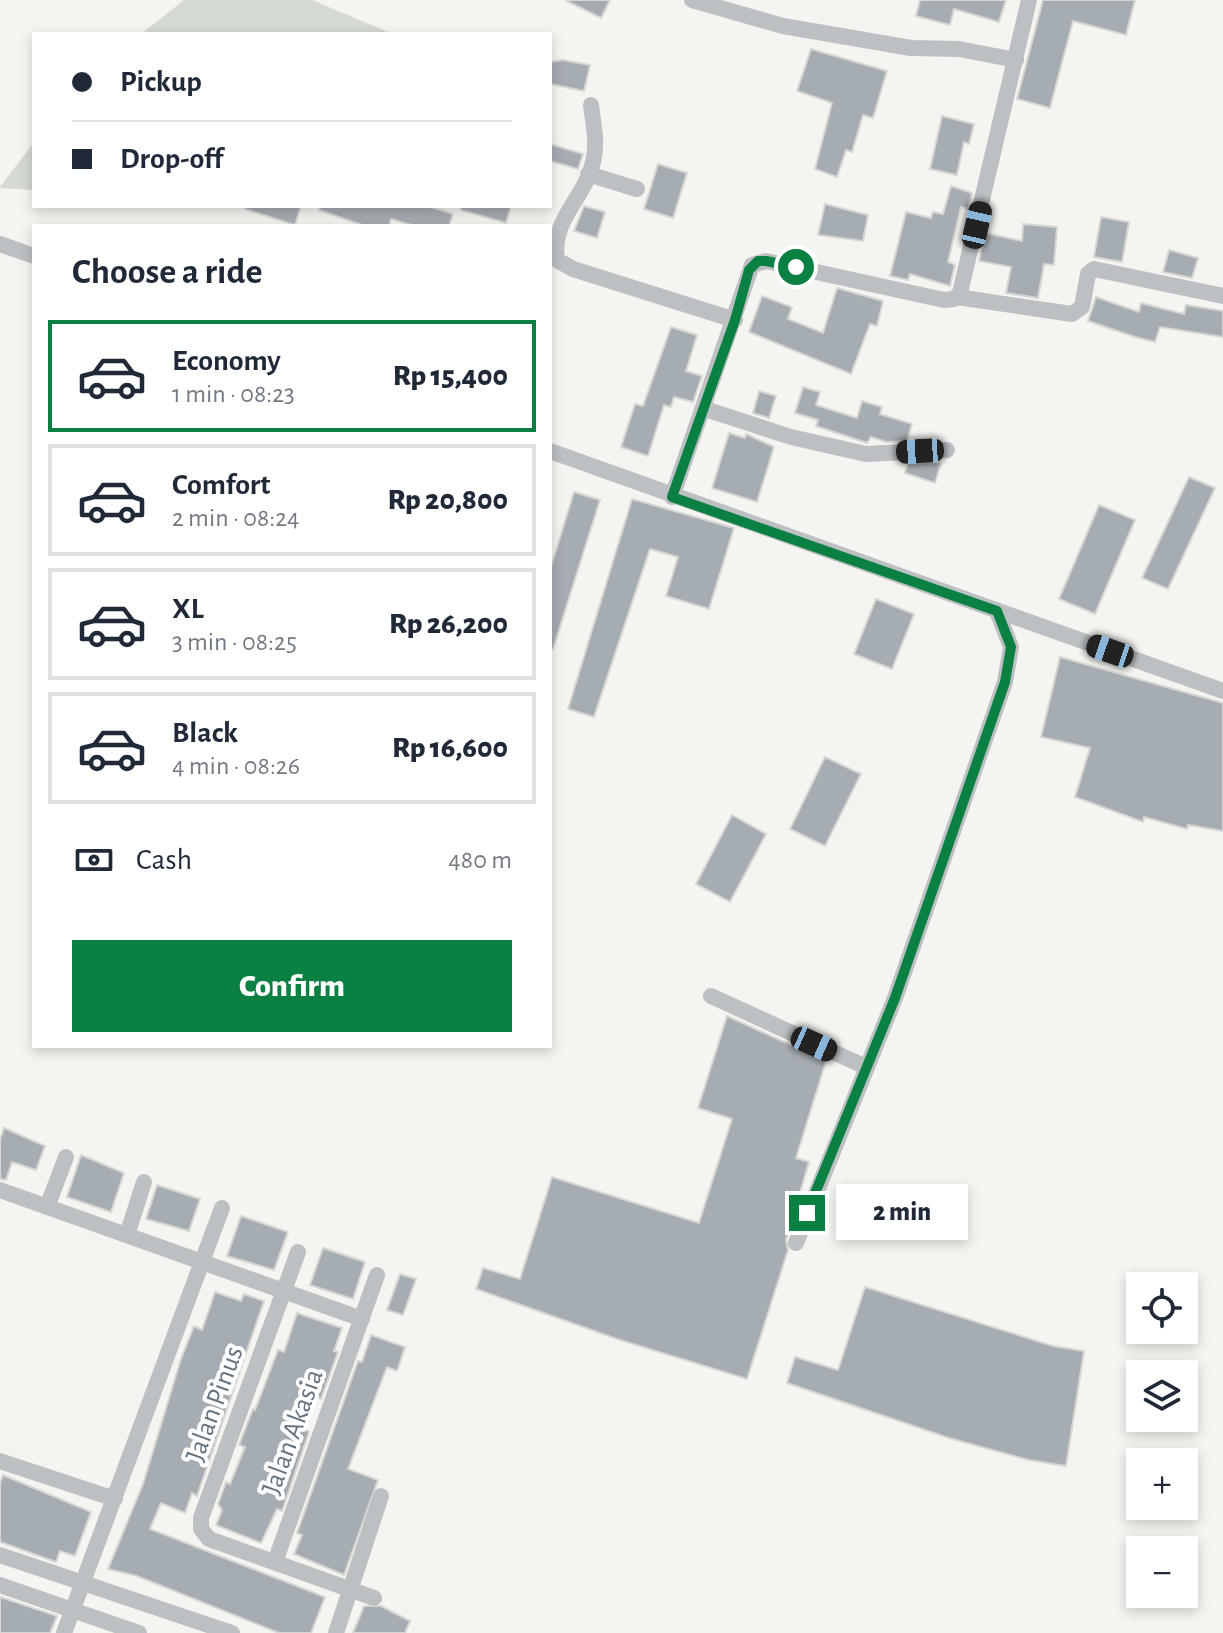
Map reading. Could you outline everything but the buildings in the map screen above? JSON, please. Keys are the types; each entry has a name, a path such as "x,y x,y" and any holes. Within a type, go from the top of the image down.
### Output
{"street":[{"path":"692,0 783,26 911,48 959,49 1016,60"},
{"path":"957,297 965,280 1029,0"},
{"path":"591,105 595,146 593,165 554,239 557,260 573,269 735,320"},
{"path":"588,174 637,189"},
{"path":"0,244 32,255"},
{"path":"672,497 705,409 749,270 758,261 944,300 957,297 1072,314 1082,307 1088,274 1094,269 1223,296"},
{"path":"705,409 791,437 866,454 947,450"},
{"path":"552,452 1223,691"},
{"path":"796,1243 935,887 1010,664 1011,647 997,611"},
{"path":"711,996 866,1067"},
{"path":"47,1207 66,1157"},
{"path":"127,1235 144,1182"},
{"path":"0,1190 362,1319"},
{"path":"64,1633 222,1208"},
{"name":"Jalan Pinus","path":"275,1562 204,1535 201,1518 298,1252"},
{"name":"Jalan Akasia","path":"275,1562 377,1275"},
{"path":"0,1461 115,1499"},
{"path":"336,1633 381,1496"},
{"path":"0,1555 232,1633"},
{"path":"275,1562 374,1598"},
{"path":"0,1585 139,1633"}],"shaded area":[{"path":"184,0 312,0 388,32 144,32"},
{"path":"32,145 32,190 0,187"}],"route":[{"path":"796,267 758,261 749,270 705,409 672,497 997,611 1011,647 1005,682 934,890 895,998 807,1213"}]}
